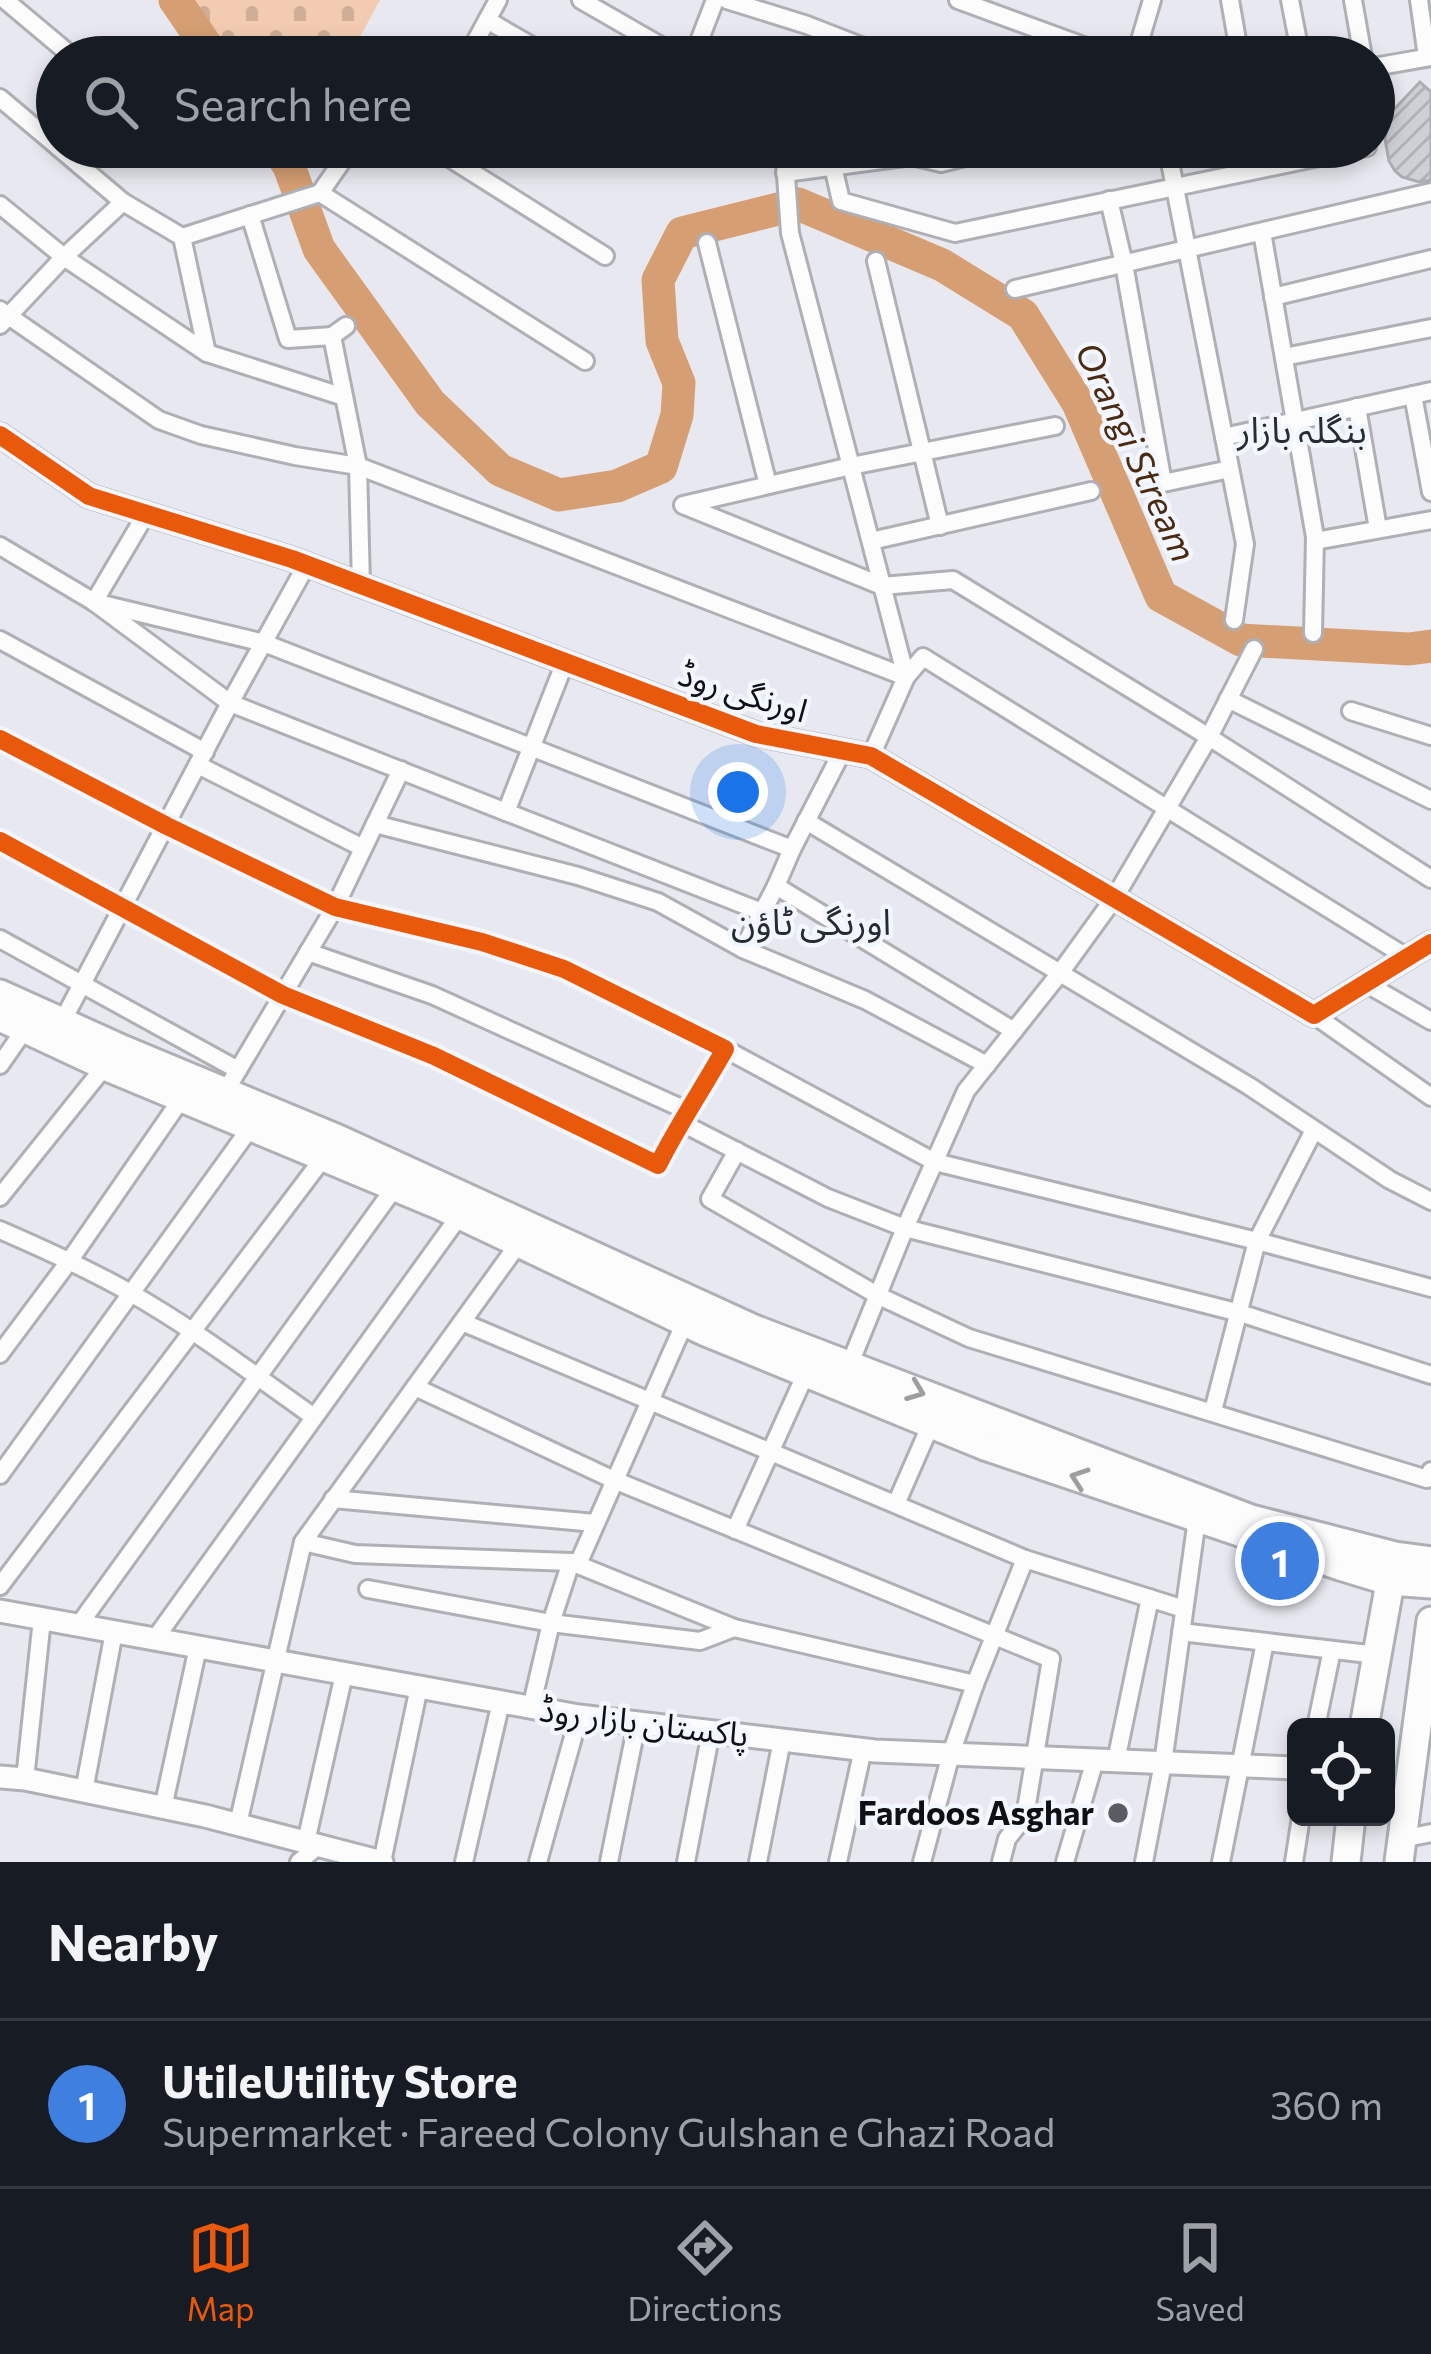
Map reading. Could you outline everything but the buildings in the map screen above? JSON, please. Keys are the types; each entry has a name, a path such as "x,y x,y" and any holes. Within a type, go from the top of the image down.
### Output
{"main road":[{"path":"0,994 62,1022 232,1081 338,1139 754,1330 1431,1584"},
{"path":"13,1023 460,1215 685,1322 985,1446 1197,1519 1392,1568 1431,1561"},
{"path":"1366,1718 1392,1568"},
{"path":"1400,1851 1423,1743 1431,1622"},
{"path":"1346,1862 1350,1826"}],"street":[{"path":"5,0 48,36"},
{"path":"478,36 498,0"},
{"path":"581,0 644,36"},
{"path":"701,36 715,0"},
{"path":"728,0 835,36"},
{"path":"958,0 1057,36"},
{"path":"1141,36 1152,0"},
{"path":"1230,0 1236,36"},
{"path":"1290,0 1297,36"},
{"path":"1353,0 1359,36"},
{"path":"1395,63 1429,57 1419,0"},
{"path":"487,20 514,36"},
{"path":"0,98 36,129"},
{"path":"82,168 123,202 182,237 207,353"},
{"path":"182,237 320,193 337,168"},
{"path":"465,168 605,256"},
{"path":"785,168 790,233 906,677"},
{"path":"785,173 819,168"},
{"path":"833,168 841,201 955,233 1264,168"},
{"path":"1170,168 1245,544 1234,620"},
{"path":"1015,289 1431,192"},
{"path":"320,193 586,361"},
{"path":"1109,200 1163,484 1230,470"},
{"path":"123,202 3,317 159,420 225,440 358,466 906,677"},
{"path":"0,205 64,257 207,353 344,398"},
{"path":"250,215 288,339 339,331 344,398 358,466 362,585"},
{"path":"1262,232 1315,541 1312,633"},
{"path":"707,243 768,485"},
{"path":"1273,297 1431,259"},
{"path":"876,261 940,526"},
{"path":"1284,357 1431,328"},
{"path":"1224,437 1422,393 1431,492"},
{"path":"1357,407 1378,530"},
{"path":"1055,426 682,505 882,586 953,580 1431,878"},
{"name":"اورنگی روڈ","path":"0,435 89,496 307,564 756,734 872,756 1314,1015"},
{"path":"871,542 1091,491"},
{"path":"94,602 146,514"},
{"path":"1315,541 1431,520"},
{"path":"2,550 94,602 230,703 762,912"},
{"path":"62,1022 307,564"},
{"path":"94,602 264,643 792,849"},
{"path":"0,640 363,848"},
{"path":"849,1366 966,1091 1115,897 1254,649"},
{"path":"872,756 906,677 923,657 1408,958"},
{"path":"506,812 565,662"},
{"path":"1228,699 1431,800"},
{"path":"1351,711 1431,736"},
{"path":"0,739 335,907 482,942 564,969 725,1048 935,1162 1431,1288"},
{"path":"743,949 843,750"},
{"path":"0,938 83,984 232,1081 335,907 401,770"},
{"path":"806,821 1431,1201"},
{"path":"375,824 578,876 658,902 743,949 865,1000 987,1065"},
{"path":"0,841 283,995 434,1056 658,1166 725,1048"},
{"path":"776,886 1014,1031"},
{"path":"1431,944 1314,1015 1431,1097"},
{"path":"308,952 432,995 685,1117 737,1151 828,1198 905,1228 1240,1312 1431,1375"},
{"path":"1367,984 1431,1021"},
{"path":"0,1065 13,1023"},
{"path":"0,1197 105,1066"},
{"path":"0,1354 182,1098"},
{"path":"0,1475 251,1127"},
{"path":"1213,1411 1257,1241 1314,1130"},
{"path":"737,1151 710,1199 880,1296 969,1338 1427,1479 1431,1471"},
{"path":"0,1586 324,1157"},
{"path":"78,1626 395,1187"},
{"path":"154,1640 460,1215"},
{"path":"0,1230 131,1293 314,1417"},
{"path":"238,1825 302,1542 519,1243"},
{"path":"462,1322 1025,1559 1184,1609"},
{"path":"531,1708 551,1623 685,1322"},
{"path":"735,1530 806,1373"},
{"path":"415,1387 614,1480 1051,1658 1024,1816 1007,1839 1001,1862"},
{"path":"896,1504 931,1424"},
{"path":"333,1499 595,1523"},
{"path":"1144,1862 1197,1519"},
{"path":"302,1542 355,1554 575,1563 734,1628 975,1684"},
{"path":"922,1862 951,1754 1025,1559"},
{"path":"368,1589 551,1623 700,1641 734,1628"},
{"path":"1065,1862 1106,1760 1150,1598"},
{"name":"پاکستان بازار روڈ","path":"0,1611 579,1717 863,1749 1287,1768"},
{"path":"25,1779 42,1619"},
{"path":"1181,1632 1377,1655"},
{"path":"84,1791 114,1633"},
{"path":"1221,1862 1265,1642"},
{"path":"163,1808 198,1647"},
{"path":"1318,1718 1332,1650"},
{"path":"308,1850 344,1674"},
{"path":"0,1777 163,1808 238,1825 308,1850 382,1862 419,1687"},
{"path":"464,1862 501,1702"},
{"path":"538,1862 579,1717"},
{"path":"609,1862 637,1723"},
{"path":"686,1862 711,1732"},
{"path":"758,1862 782,1740"},
{"path":"838,1862 863,1749"},
{"path":"1294,1862 1299,1826"},
{"path":"1400,1851 1431,1833"}],"green space":[{"path":"188,0 380,0 360,36 213,36"}],"waterway":[{"name":"Orangi Stream","path":"175,0 200,36"},
{"name":"Orangi Stream","path":"290,168 319,249 430,403 500,470 559,495 617,486 661,467 677,415 679,383 662,341 658,280 682,233 798,204 942,265 1023,315 1078,403 1161,596 1241,640 1409,649 1431,646"}],"cycle path":[{"path":"0,435 89,496 292,559 756,734 871,756 1314,1015 1431,943"},
{"path":"0,739 335,907 482,942 564,969 725,1049 658,1165 434,1056 283,995 0,841"}],"place":[{"name":"UtileUtility Store","path":"1280,1561"},
{"name":"Fardoos Asghar","path":"1118,1813"}],"district":[{"name":"بنگلہ بازار","path":"1302,430"},
{"name":"اورنگی ٹاؤن","path":"811,922"}]}
